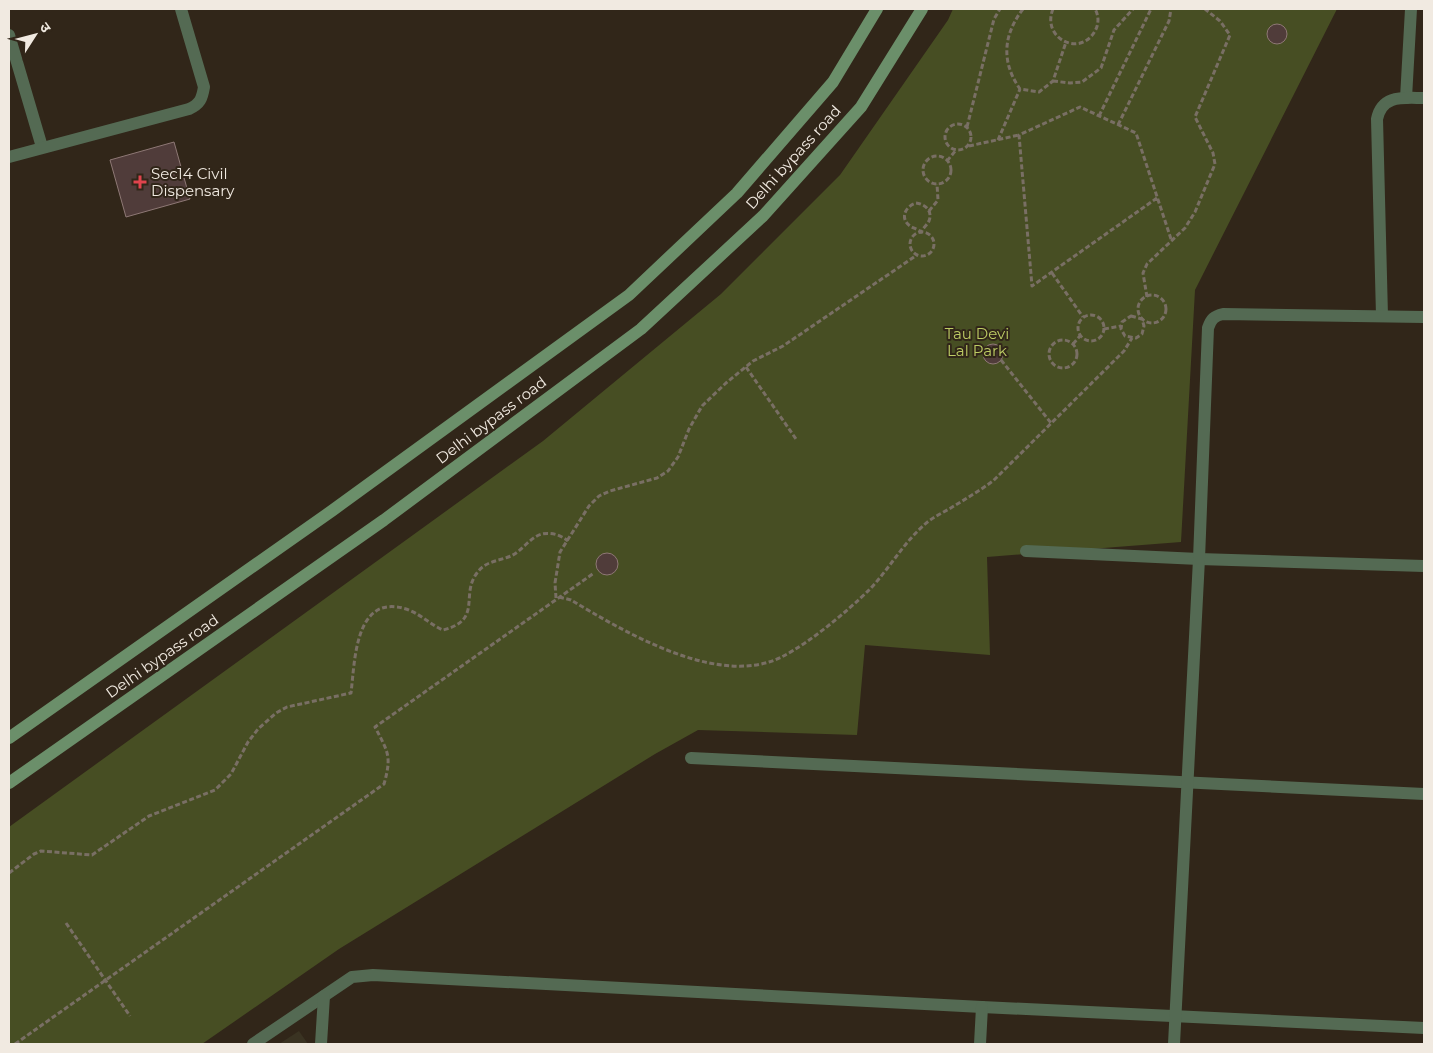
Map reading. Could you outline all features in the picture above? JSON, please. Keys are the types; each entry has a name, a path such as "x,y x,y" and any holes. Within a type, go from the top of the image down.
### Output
{"main road":[{"name":"Delhi bypass road","path":"9,738 333,510 629,295 737,193 833,82 877,9"},
{"name":"Delhi bypass road","path":"9,783 384,520 641,328 763,216 861,107 922,9"}],"street":[{"path":"9,157 189,109 198,104 202,98 204,87 181,9"},
{"path":"1406,98 1411,9"},
{"path":"9,35 42,147"},
{"path":"1382,316 1379,109 1386,102 1393,100 1424,98"},
{"path":"1174,1044 1199,559 1208,328 1210,320 1215,316 1223,314 1424,317"},
{"path":"1026,551 1424,566"},
{"path":"691,758 1424,794"},
{"path":"253,1044 352,977 373,975 1424,1028"},
{"path":"321,1044 324,996"},
{"path":"980,1044 982,1007"}],"path":[{"path":"966,126 994,19 1000,9"},
{"path":"1022,9 1013,22 1007,51 1008,64 1014,80 1020,89 1039,92 1053,81 1066,42"},
{"path":"1053,9 1050,14 1052,29 1056,36 1066,42 1078,44 1092,36 1096,29 1098,21 1095,9"},
{"path":"1053,81 1082,82 1101,68 1114,30 1133,9"},
{"path":"1099,116 1151,9"},
{"path":"1118,125 1169,21 1171,9"},
{"path":"1147,297 1143,273 1147,264 1171,239 1185,228 1215,164 1213,153 1194,117 1230,35 1220,21 1205,9"},
{"path":"998,140 1020,89"},
{"path":"968,146 971,143 971,134 966,126 954,124 947,130 946,142 952,149 965,149 968,146 1019,136 1080,107 1136,133 1171,239"},
{"path":"1019,136 1032,286 1157,198"},
{"path":"947,161 956,150"},
{"path":"935,156 944,158 951,169 949,178 937,184 926,178 924,169 924,164 935,156"},
{"path":"929,211 924,205 916,203 908,206 904,214 908,225 921,232 932,236 935,243 933,251 927,256 917,255 913,252 910,243 914,236 921,232 929,220 929,211 938,200 937,184"},
{"path":"558,598 555,583 560,552 589,506 599,496 610,491 657,478 668,471 678,457 689,429 702,406 726,383 746,367 783,346 917,255"},
{"path":"1052,272 1083,317"},
{"path":"558,598 571,600 650,643 706,663 725,667 769,662 791,652 828,625 868,591 886,572 905,544 925,524 977,493 993,481 1124,350 1132,338 1139,336 1143,330 1142,319 1138,310 1140,302 1147,297 1156,296 1163,300 1166,312 1164,317 1158,322 1149,323 1142,319 1131,316 1124,319 1121,326 1122,333 1132,338"},
{"path":"1091,315 1099,318 1104,325 1104,329 1100,337 1088,341 1080,336 1078,328 1083,317 1091,315"},
{"path":"1104,329 1121,326"},
{"path":"1073,344 1080,336"},
{"path":"1060,340 1070,341 1073,344 1076,348 1077,357 1072,366 1063,369 1054,366 1048,353 1052,345 1060,340"},
{"path":"1001,360 1051,423"},
{"path":"746,367 796,439"},
{"path":"9,873 41,851 92,855 149,816 215,790 231,774 248,742 258,728 276,713 287,707 351,694 354,662 362,625 383,606 408,609 443,630 454,628 464,620 472,581 478,571 486,564 512,556 541,534 562,536 568,540"},
{"path":"14,1044 384,784 388,770 388,752 376,728 594,573"},
{"path":"66,923 130,1016"}],"shaded area":[{"path":"299,1031 308,1044 279,1044"}],"green space":[{"name":"Tau Devi Lal Park","path":"953,9 1337,9 1195,290 1181,542 987,557 990,655 865,645 857,735 698,730 655,754 339,949 202,1044 9,1044 9,827 543,441 721,294 840,175 948,20"}],"building":[{"path":"1277,24 1284,27 1287,34 1284,41 1277,44 1270,41 1267,34 1270,27"},
{"path":"174,142 190,199 126,217 110,160"},
{"path":"989,344 997,344 1003,350 1003,358 997,364 989,364 983,358 983,350"},
{"path":"607,553 615,556 618,564 615,572 607,575 599,572 596,564 599,556"}],"place":[{"name":"Sec14 Civil Dispensary","path":"140,182"}]}
